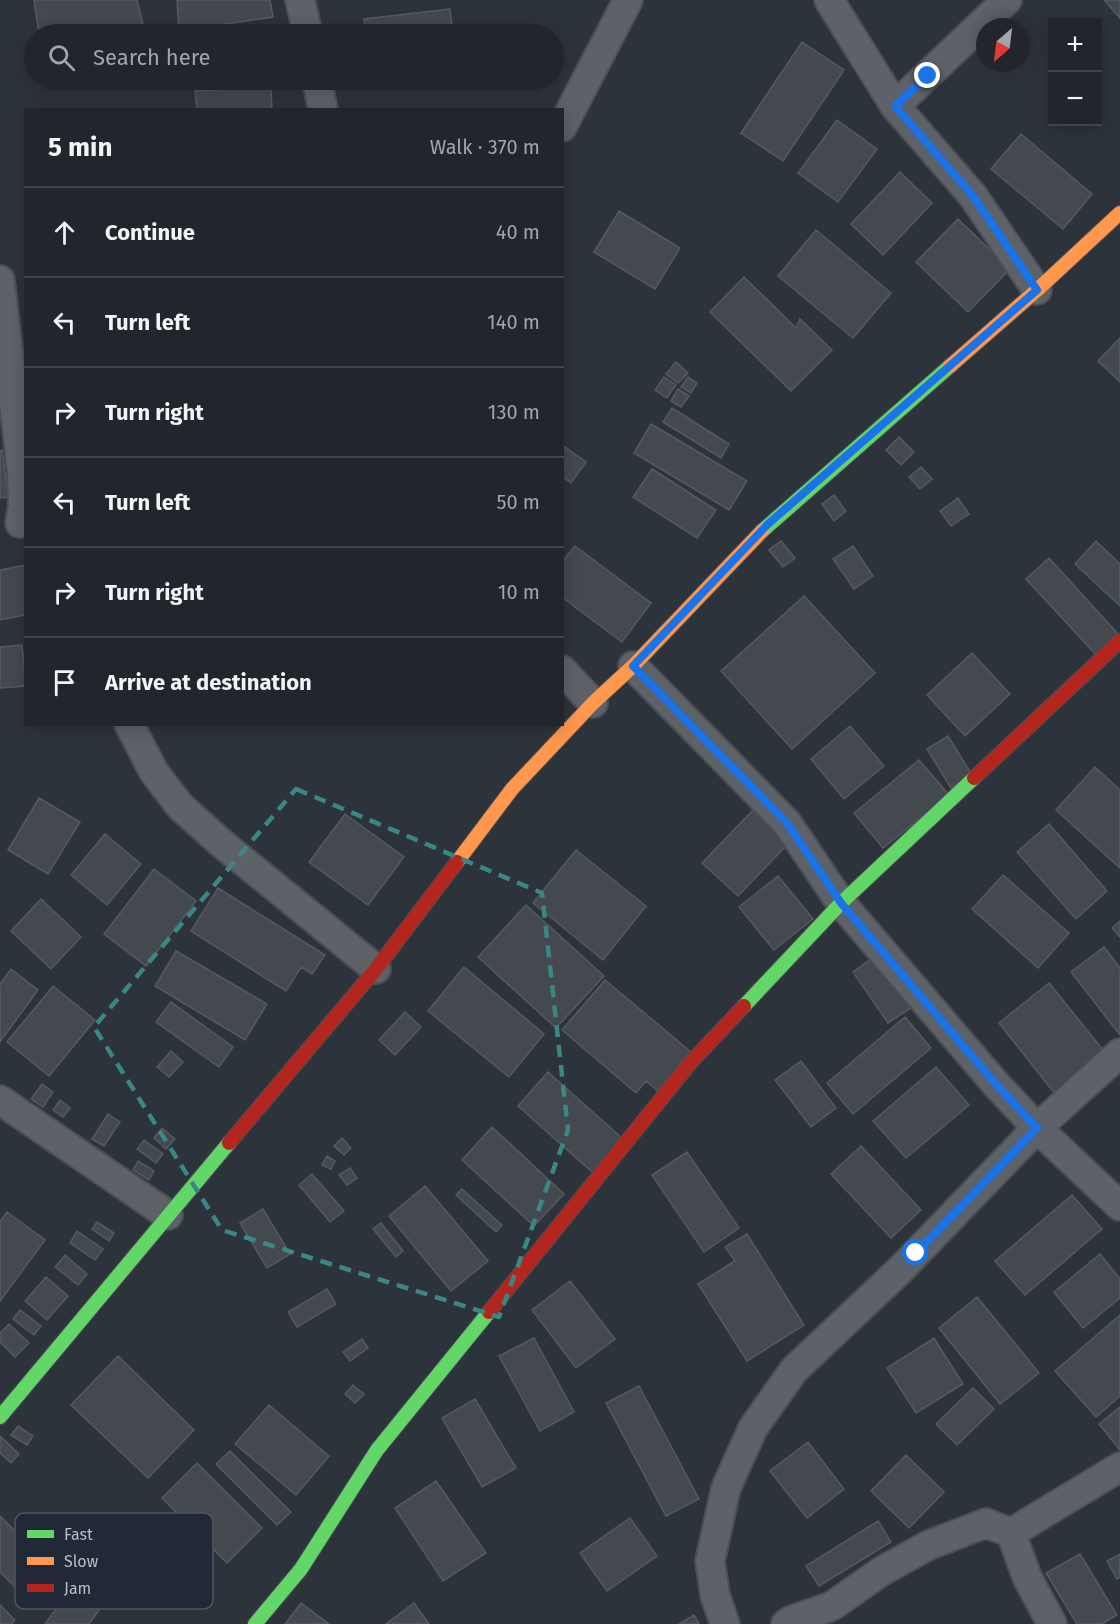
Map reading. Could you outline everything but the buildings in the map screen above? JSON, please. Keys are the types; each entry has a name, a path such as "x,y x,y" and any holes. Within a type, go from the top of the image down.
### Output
{"street":[{"path":"300,0 306,24"},
{"path":"564,123 628,0"},
{"path":"829,0 895,106 973,196 1037,290"},
{"path":"895,106 1007,0"},
{"path":"319,90 323,108"},
{"path":"3,1407 376,969 512,789 768,524 1117,220"},
{"path":"0,280 22,473 23,505 15,525"},
{"path":"255,1624 302,1569 377,1450 684,1071 841,903 1120,641"},
{"path":"633,666 787,823 841,903 994,1082 1037,1128 1120,1206"},
{"path":"564,672 593,703"},
{"path":"130,726 154,772 180,806 220,842 376,969"},
{"path":"724,1624 715,1595 710,1561 726,1488 753,1428 794,1370 901,1269 1037,1128 1120,1053"},
{"path":"0,1100 168,1215"},
{"path":"1011,1533 1120,1467"},
{"path":"786,1624 832,1606 882,1571 929,1545 986,1523 1011,1533 1027,1577 1052,1624"}],"highlighted area":[{"path":"296,789 542,893 568,1130 499,1317 222,1230 94,1027"}],"traffic: fast":[{"path":"762,531 950,366"},
{"path":"744,1006 841,903 974,778"},
{"path":"0,1417 229,1143"},
{"path":"255,1624 301,1569 377,1450 489,1312"}],"traffic: slow":[{"path":"950,366 1120,213"},
{"path":"457,862 512,789 762,531"}],"traffic: jam":[{"path":"974,778 1120,641"},
{"path":"229,1143 376,969 457,862"},
{"path":"489,1312 691,1062 744,1006"}],"route":[{"path":"916,1253 1037,1128 994,1082 841,903 787,823 633,666 768,524 1037,290 973,196 895,106 928,76"}]}
